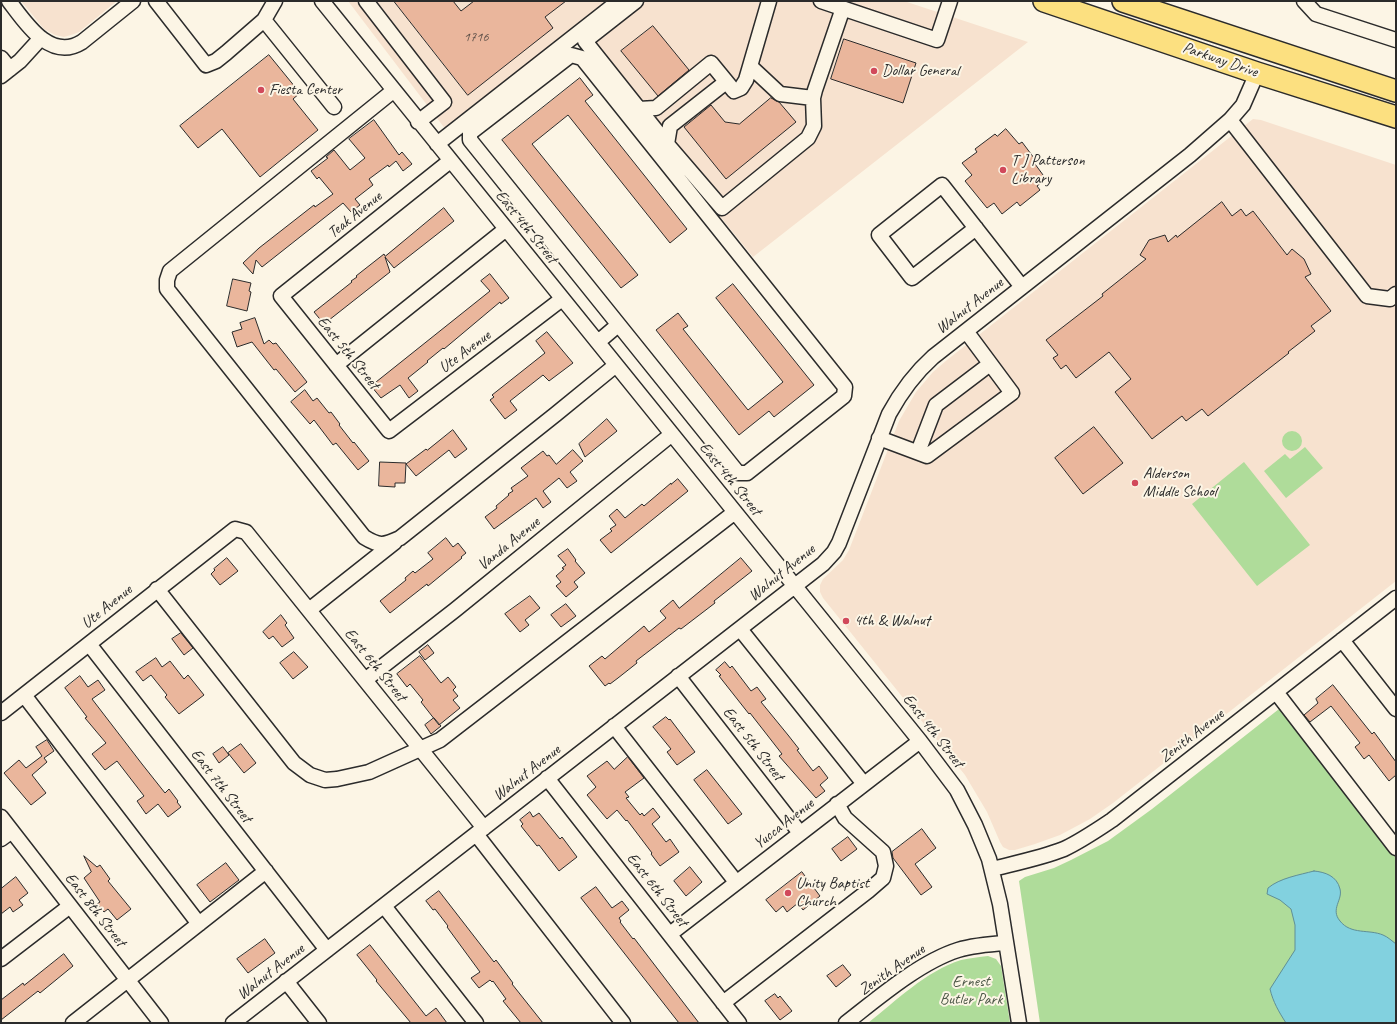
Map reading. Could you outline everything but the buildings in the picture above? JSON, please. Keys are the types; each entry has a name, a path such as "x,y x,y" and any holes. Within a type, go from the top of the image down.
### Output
{"highway":[{"name":"Parkway Drive","path":"1044,1 1257,73 1396,117"},
{"path":"1112,1 1119,7 1158,26 1242,53 1255,65 1257,73 1269,69 1279,69 1388,102 1396,102"},
{"name":"Parkway Drive","path":"1123,1 1144,4 1396,91"}],"street":[{"path":"9,1 41,38 58,47 71,46 82,42 133,1"},
{"path":"156,1 206,65 216,61 264,20 275,1"},
{"name":"East 4th Street","path":"322,1 418,122 598,342 920,741 957,790 975,825 992,869 1000,904 1019,1023"},
{"path":"366,1 444,102 418,122"},
{"path":"437,144 619,1"},
{"path":"636,1 585,41 667,144 722,208 808,138 814,126 814,90 843,8"},
{"path":"639,109 656,108 711,63 734,91 741,88 746,80 770,1"},
{"path":"821,1 937,40 950,1"},
{"path":"1304,1 1316,14 1396,40"},
{"path":"264,20 334,107"},
{"path":"1,58 6,72 20,61 41,38"},
{"path":"571,55 582,58 845,387 844,396 747,473 738,473 618,325 470,140 470,133 571,55"},
{"path":"750,66 780,94 813,98"},
{"name":"Walnut Avenue","path":"233,1023 823,564 840,543 889,414 898,398 914,376 933,357 1190,155 1230,120 1243,105 1257,73"},
{"path":"667,144 670,126 726,82"},
{"path":"393,91 170,270 167,280 167,290 364,537 374,543 386,544 400,538"},
{"path":"1230,120 1367,296 1390,299 1396,294"},
{"name":"Teak Avenue","path":"281,296 450,161"},
{"path":"976,228 912,278 879,235 942,185 976,228 1022,287"},
{"path":"336,366 506,229"},
{"name":"East 5th Street","path":"281,296 389,432"},
{"name":"Ute Avenue","path":"389,432 562,299"},
{"path":"598,342 618,325"},
{"path":"879,438 927,456 1012,393 966,331"},
{"path":"918,452 936,405 990,364"},
{"path":"309,610 616,365"},
{"name":"Vanda Avenue","path":"365,680 455,610 672,434"},
{"path":"157,589 294,763 310,775 325,780 337,779 369,772 440,740 735,512"},
{"name":"Ute Avenue","path":"1,713 235,528"},
{"name":"East 6th Street","path":"235,528 246,532 421,749 480,831 624,1023"},
{"name":"Zenith Avenue","path":"992,869 1052,853 1089,836 1112,820 1396,598"},
{"path":"740,629 864,784"},
{"path":"1342,640 1396,709"},
{"name":"East 7th Street","path":"89,644 327,950"},
{"name":"East 5th Street","path":"678,676 800,833"},
{"path":"1276,692 1396,848"},
{"path":"24,695 199,924"},
{"path":"614,726 736,882"},
{"name":"Yucca Avenue","path":"670,934 920,741"},
{"name":"East 6th Street","path":"547,778 739,1023"},
{"path":"723,1003 883,878 886,866 882,852 845,818 837,804"},
{"name":"East 8th Street","path":"1,817 7,835 70,906 161,1023"},
{"path":"73,1023 266,871"},
{"path":"1,959 70,906"},
{"path":"384,906 476,1023"},
{"name":"Zenith Avenue","path":"846,1023 933,960 958,950 982,945 1006,943"},
{"path":"286,981 319,1023"}],"shaded area":[{"path":"21,1 117,1 79,32 64,37 55,35 44,29"},
{"path":"348,1 613,1 446,130"},
{"path":"624,1 904,1 1028,42 753,257 576,39"},
{"name":"Alderson Middle School","path":"1253,119 1261,120 1396,165 1396,581 1113,803 1090,819 1060,835 1015,850 1009,850 1003,847 1000,842 987,812 965,775 823,598 820,592 820,585 823,579 843,560 849,550 899,421 916,392 933,372"}],"green space":[{"path":"1292,431 1299,434 1302,441 1299,448 1292,451 1285,448 1282,441 1285,434"},
{"path":"1305,447 1323,468 1286,498 1264,471 1285,454 1290,459"},
{"path":"1244,462 1310,545 1257,586 1192,504"},
{"path":"1279,709 1396,858 1396,1023 1040,1023 1019,881 1025,877 1054,868 1108,841 1152,809"},
{"name":"Ernest Butler Park","path":"988,956 996,959 1001,966 1010,1023 868,1023 912,987 936,971 961,960"}],"water":[{"path":"1314,871 1322,872 1336,881 1340,889 1340,897 1336,912 1337,917 1344,925 1355,930 1378,933 1396,944 1396,1023 1286,1023 1279,1011 1270,989 1295,950 1295,925 1291,909 1280,900 1267,894 1268,888 1284,879"}],"place":[{"name":"Dollar General","path":"874,71"},
{"name":"Fiesta Center","path":"261,90"},
{"name":"T J Patterson Library","path":"1003,170"},
{"name":"Alderson Middle School","path":"1135,483"},
{"name":"4th & Walnut","path":"846,621"},
{"name":"Unity Baptist Church","path":"788,893"}]}
